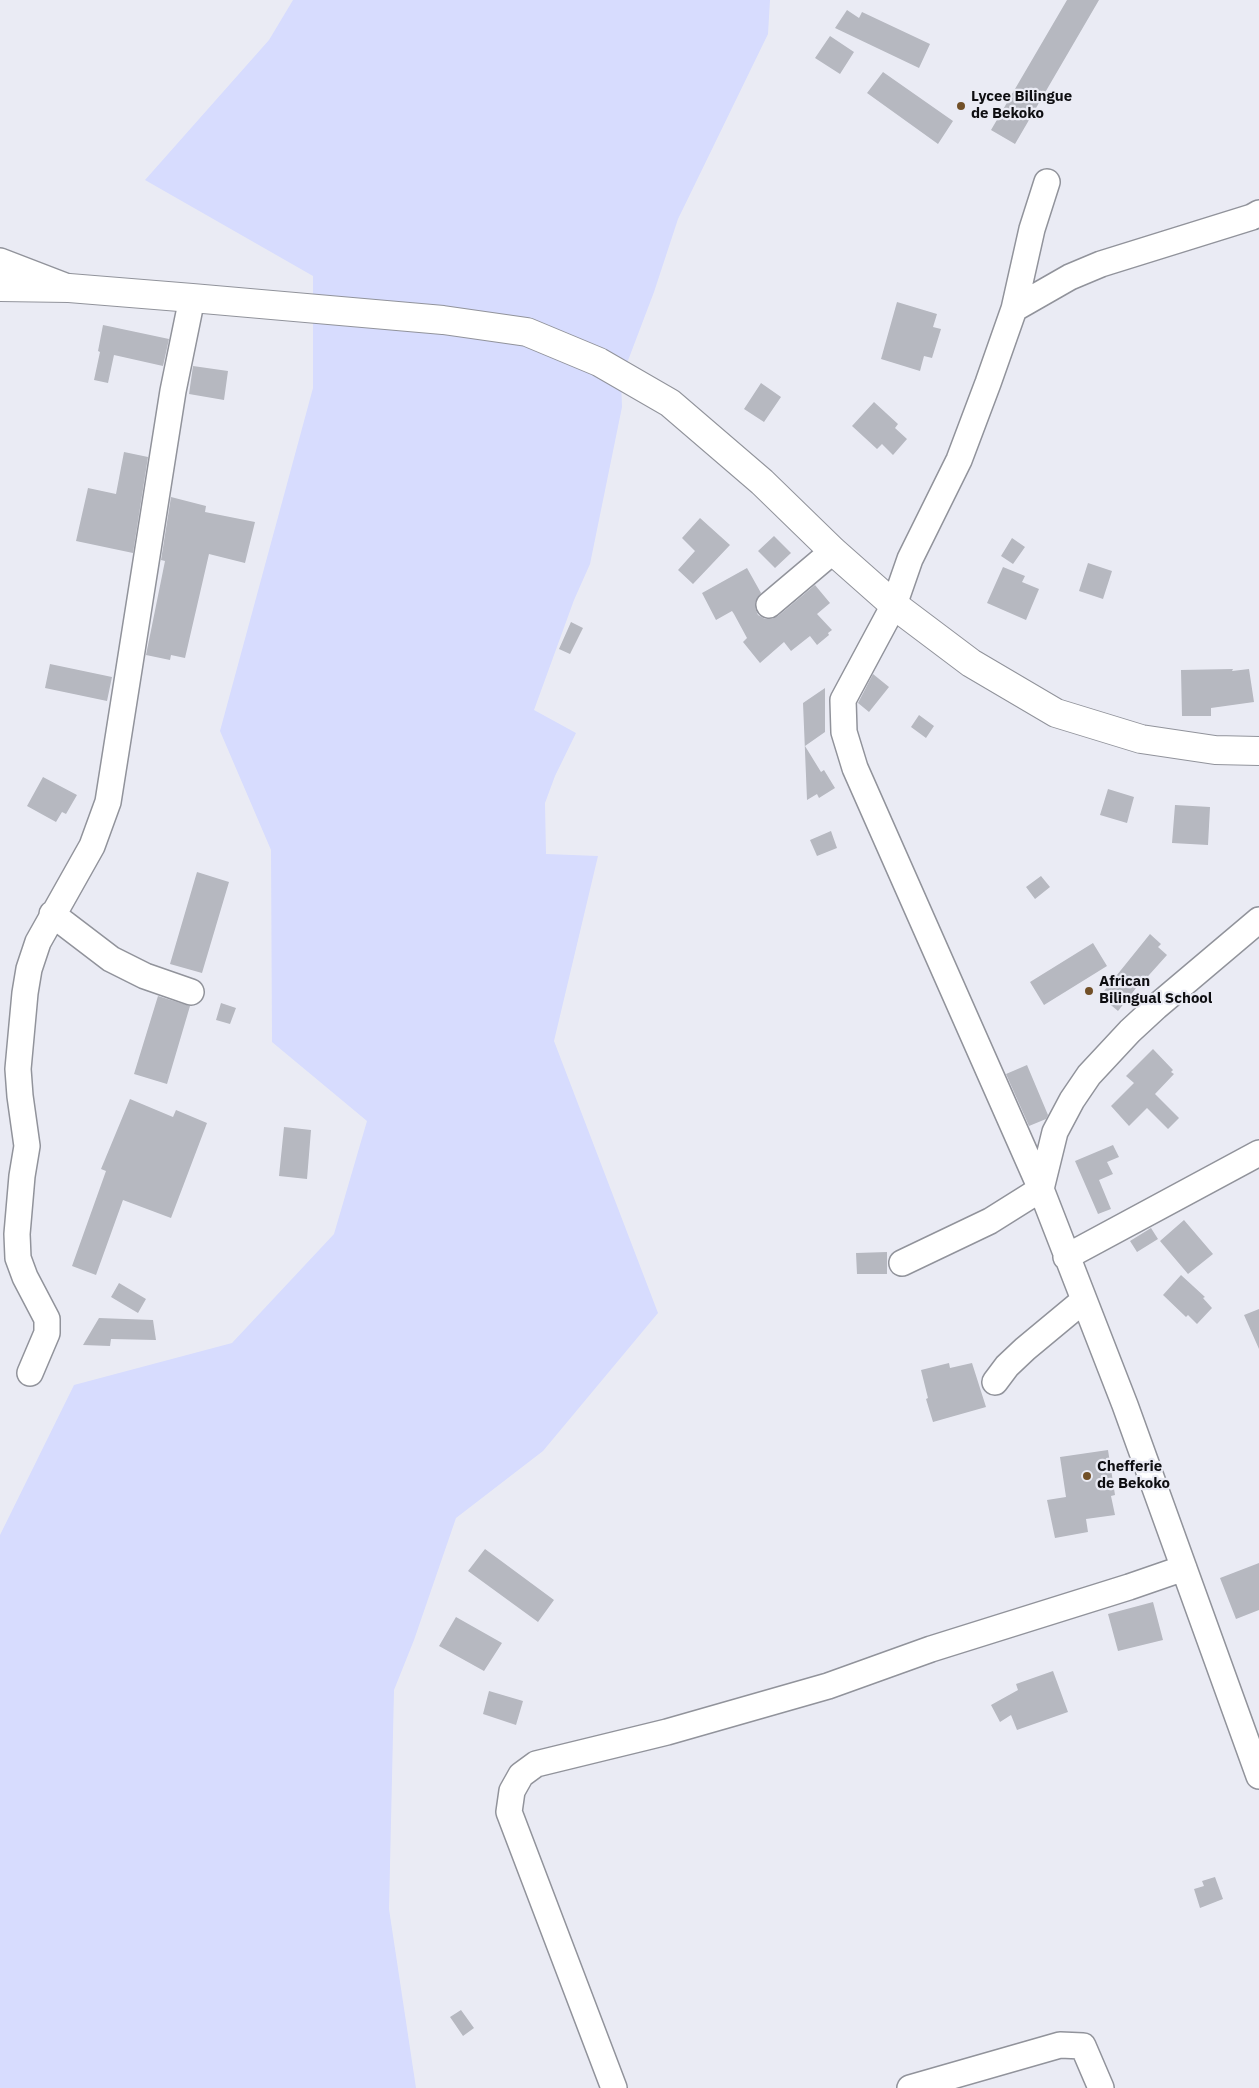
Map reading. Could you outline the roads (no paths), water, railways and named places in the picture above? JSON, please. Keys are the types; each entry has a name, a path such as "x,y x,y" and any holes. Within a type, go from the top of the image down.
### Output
{"main road":[{"path":"0,286 69,288 192,298 443,320 527,332 600,362 670,404 762,482 833,552 894,605 971,663 1056,713 1141,739 1215,750 1259,751"}],"street":[{"path":"1047,182 1032,229 1014,309 988,384 959,460 926,522 910,559 894,605 843,700 844,732 855,768 1041,1189 1184,1568 1259,1776"},
{"path":"1014,309 1070,277 1101,264 1252,217 1259,213"},
{"path":"0,261 69,288"},
{"path":"30,1373 47,1333 46,1319 24,1277 18,1258 17,1234 22,1176 27,1146 18,1069 29,968 38,942 52,914 77,875 92,846 108,802 173,391 192,298"},
{"path":"768,606 833,552"},
{"path":"52,914 111,959 145,976 191,992"},
{"path":"902,1263 990,1221 1041,1189 1055,1132 1072,1100 1089,1075 1130,1031 1156,1007 1259,920"},
{"path":"1066,1257 1259,1153"},
{"path":"995,1382 1007,1366 1025,1349 1084,1300"},
{"path":"614,2088 509,1812 512,1791 521,1775 536,1764 667,1732 828,1686 931,1649 1184,1568"},
{"path":"910,2088 1060,2045 1068,2045 1083,2046 1101,2088"}],"place":[{"name":"Lycee Bilingue de Bekoko","path":"961,106"},
{"name":"African Bilingual School","path":"1089,991"},
{"name":"Chefferie de Bekoko","path":"1087,1476"}]}
